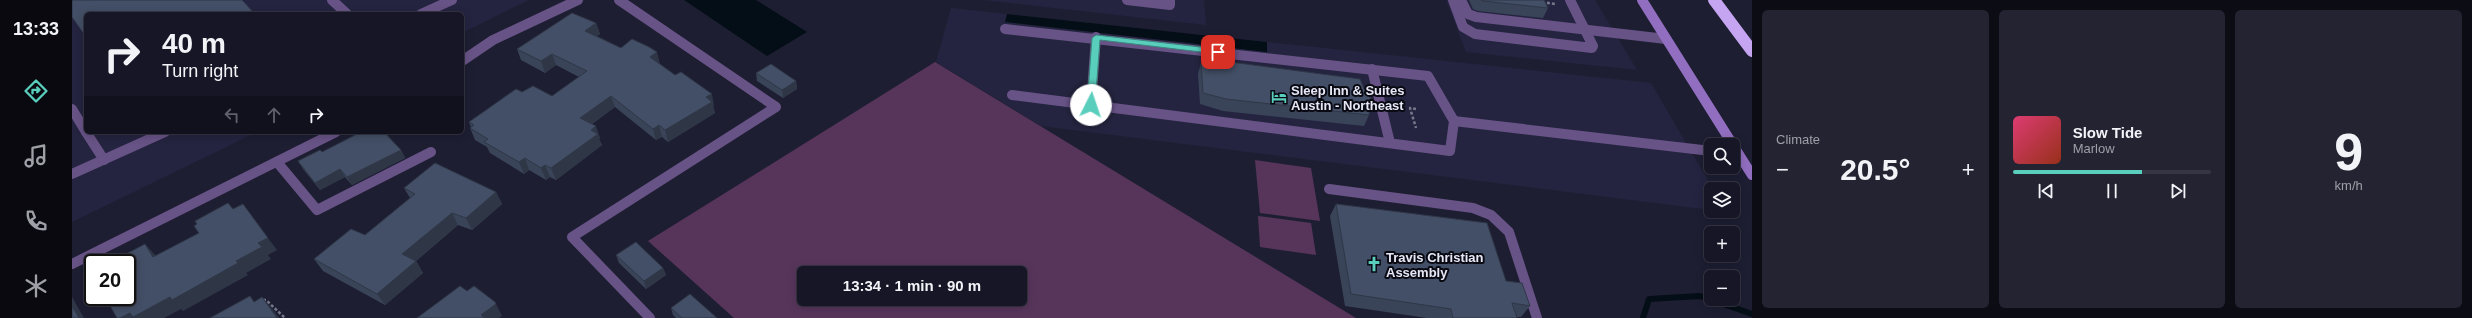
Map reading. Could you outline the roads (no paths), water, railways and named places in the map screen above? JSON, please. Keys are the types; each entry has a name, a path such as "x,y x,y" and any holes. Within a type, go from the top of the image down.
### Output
{"highway":[{"path":"1714,0 1752,51"}],"main road":[{"path":"1642,0 1729,138"},
{"path":"1740,159 1752,175"}],"lane":[{"path":"332,0 345,12"},
{"path":"430,0 438,6"},
{"path":"425,12 452,0"},
{"path":"464,60 493,40 578,0"},
{"path":"618,0 776,107 572,237 650,318"},
{"path":"1128,0 1170,5 1170,0"},
{"path":"1453,0 1464,27 1482,36 1592,48 1594,46 1570,0"},
{"path":"1461,0 1468,14 1476,17 1585,28 1666,39"},
{"path":"1005,28 1428,76 1454,121 1450,151 1012,95"},
{"path":"1091,105 1096,38"},
{"path":"1372,69 1390,143"},
{"path":"72,109 84,129"},
{"path":"1454,121 1704,150"},
{"path":"87,134 104,160"},
{"path":"72,174 161,134"},
{"path":"72,264 332,134"},
{"path":"277,162 317,210 431,152"},
{"path":"1329,189 1474,208 1491,215 1509,232 1537,318"}],"waterway":[{"path":"1643,318 1649,299 1700,296 1752,314"}],"place":[{"name":"Sleep Inn & Suites Austin - Northeast","path":"1279,97"},
{"name":"Travis Christian Assembly","path":"1374,264"}]}
